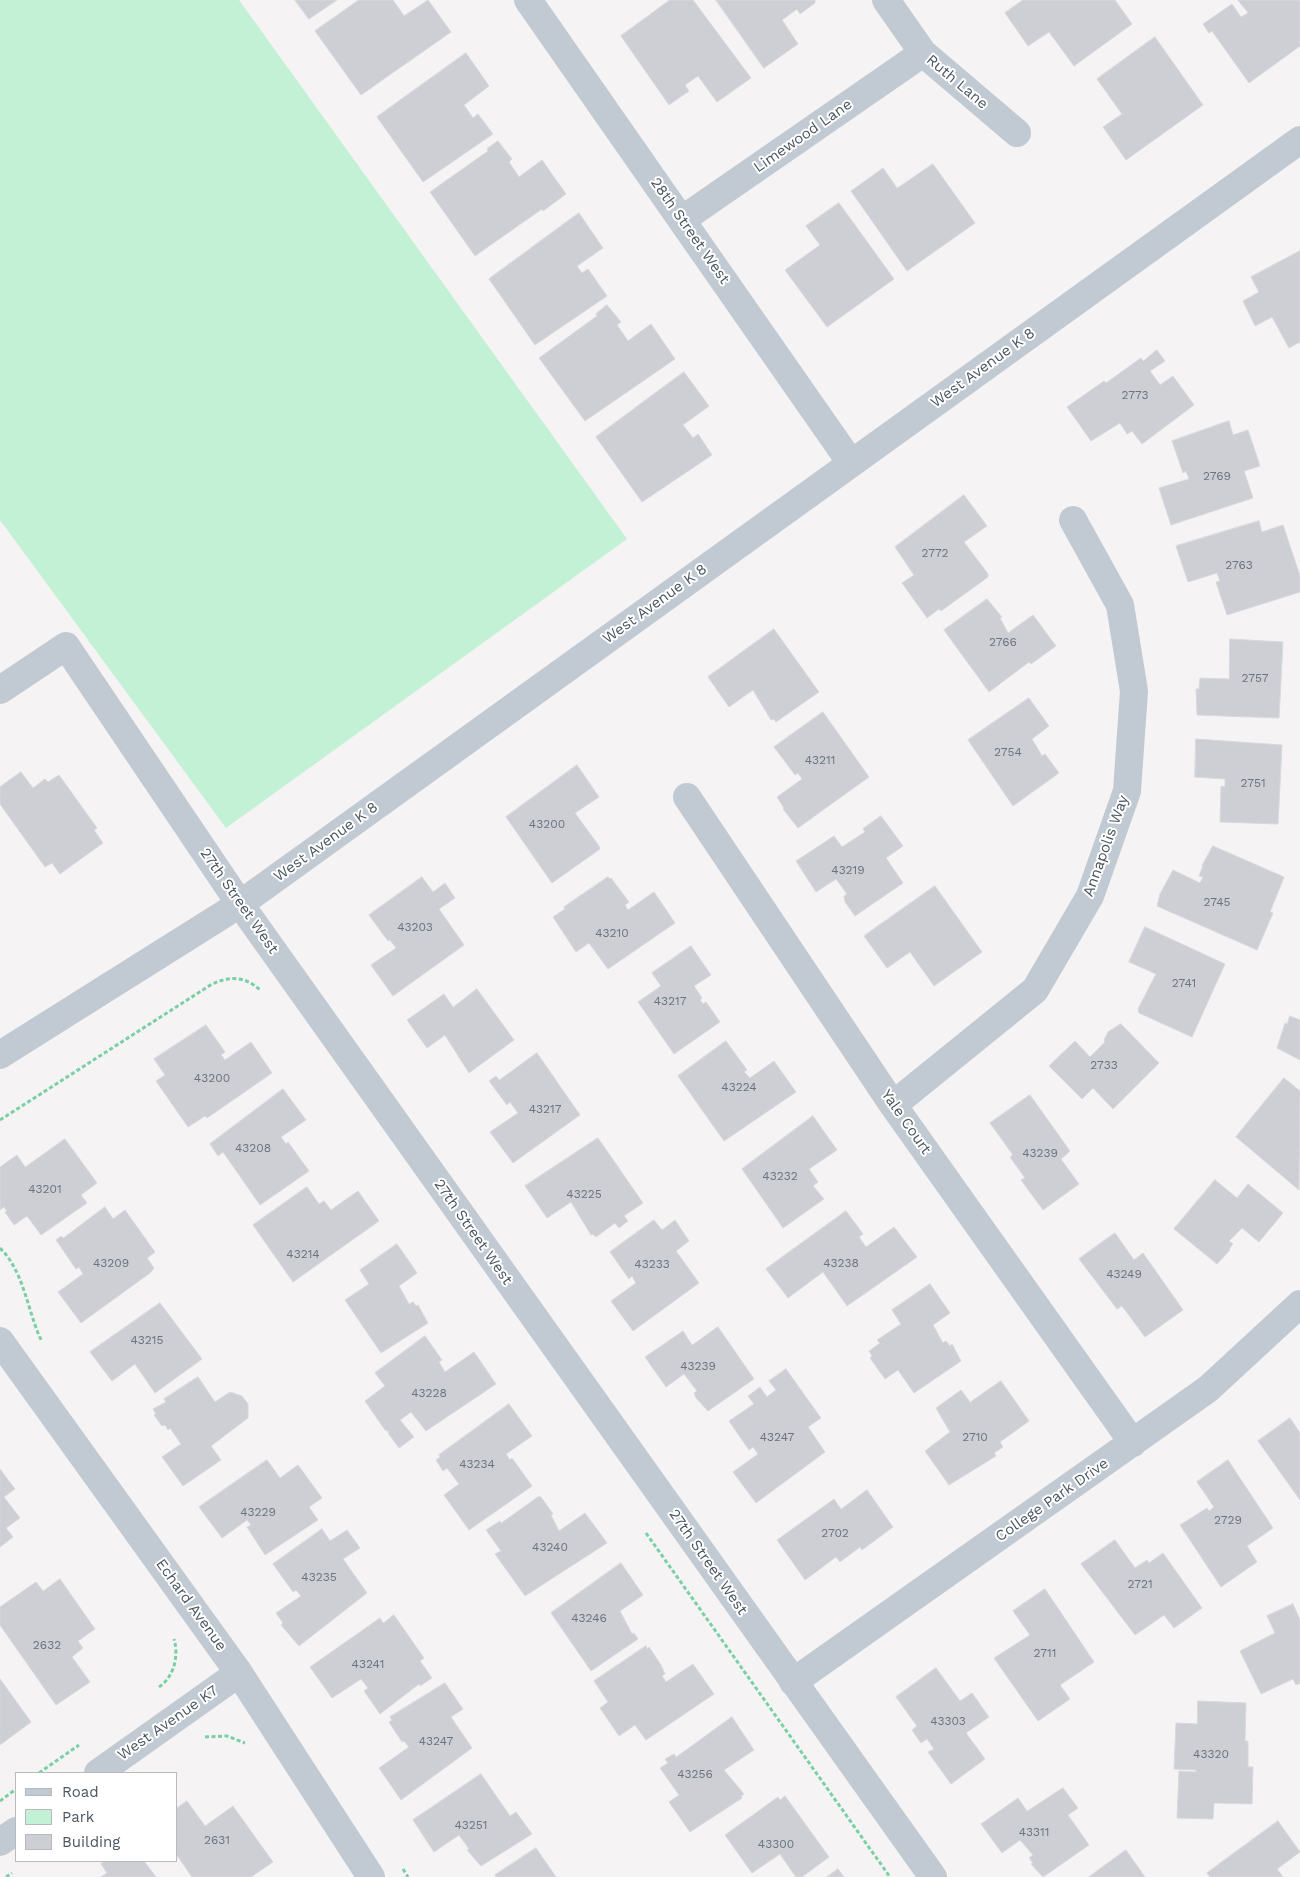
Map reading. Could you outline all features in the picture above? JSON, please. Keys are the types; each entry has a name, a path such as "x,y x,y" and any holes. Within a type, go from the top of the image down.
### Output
{"street":[{"name":"28th Street West","path":"528,0 683,219 851,463"},
{"name":"Ruth Lane","path":"886,0 923,53 1017,133"},
{"name":"Limewood Lane","path":"683,219 923,53"},
{"name":"West Avenue K 8","path":"0,1055 240,904 1300,140"},
{"name":"Annapolis Way","path":"893,1105 1035,990 1090,896 1127,791 1134,691 1120,605 1073,520"},
{"name":"27th Street West","path":"0,690 66,646 240,904 933,1877"},
{"name":"Yale Court","path":"687,797 893,1105 1133,1443"},
{"name":"College Park Drive","path":"793,1682 1208,1389 1300,1304"},
{"name":"Echard Avenue","path":"0,1341 239,1673 371,1877"},
{"name":"West Avenue K7","path":"99,1772 239,1673"},
{"path":"0,1842 15,1832"}],"path":[{"path":"0,1120 212,984 226,978 240,978 254,984 262,992"},
{"path":"642,1528 890,1877"},
{"path":"155,1690 163,1685 172,1672 176,1646 172,1634"},
{"path":"40,1772 85,1740"},
{"path":"0,1801 15,1790"}],"green space":[{"path":"0,0 239,0 627,539 226,828 0,520"}],"building":[{"path":"295,0 337,0 309,19"},
{"path":"359,0 393,0 404,16 428,0 451,32 361,95 315,31"},
{"path":"670,0 693,0 751,78 717,102 698,76 685,85 689,91 669,105 621,36"},
{"path":"716,0 815,0 815,3 800,14 797,9 782,20 798,44 764,68"},
{"path":"1023,0 1115,0 1132,24 1074,66 1049,32 1028,46 1005,13"},
{"path":"1238,0 1300,0 1300,46 1249,83 1212,31 1209,33 1203,24 1232,4 1241,17 1248,13"},
{"path":"1155,37 1203,105 1126,160 1103,127 1122,114 1097,79"},
{"path":"466,53 489,86 464,105 473,118 478,114 493,134 423,182 377,117"},
{"path":"498,141 512,159 509,162 519,177 542,160 566,194 475,256 430,192 488,151 487,149"},
{"path":"933,164 975,223 907,271 851,191 883,168 897,188"},
{"path":"839,203 894,279 827,327 785,270 820,245 806,226"},
{"path":"579,213 603,248 577,266 582,273 588,269 607,296 535,345 489,279"},
{"path":"1300,251 1300,342 1289,348 1272,317 1255,326 1243,301 1259,292 1251,277"},
{"path":"607,305 621,322 617,325 628,341 651,324 675,359 585,421 539,358 597,316 596,314"},
{"path":"1157,350 1165,361 1150,371 1160,385 1173,376 1194,405 1142,444 1132,431 1127,434 1120,423 1091,441 1067,407 1104,381 1106,383 1141,358 1143,361"},
{"path":"684,372 709,406 683,425 693,438 698,434 712,455 642,502 596,437"},
{"path":"1229,421 1233,435 1248,430 1260,466 1244,471 1253,498 1171,525 1159,488 1189,479 1186,471 1183,473 1172,441"},
{"path":"964,495 987,526 964,542 988,574 988,577 941,611 939,609 927,618 902,583 914,575 895,547"},
{"path":"1259,521 1262,532 1283,525 1300,576 1300,592 1227,615 1216,582 1220,581 1217,573 1188,582 1176,546"},
{"path":"987,599 1002,617 1000,618 1008,633 1033,615 1056,646 1031,664 1029,662 989,692 944,630"},
{"path":"774,629 819,692 776,722 774,719 771,720 753,690 729,707 708,677"},
{"path":"1230,639 1283,642 1279,718 1197,715 1196,689 1199,689 1200,678 1229,679"},
{"path":"1029,698 1049,726 1032,739 1042,756 1045,754 1059,773 1013,806 968,740"},
{"path":"823,712 869,777 798,828 783,809 777,797 802,779 798,773 795,775 774,747"},
{"path":"1196,739 1282,745 1278,824 1220,822 1221,786 1225,787 1225,779 1195,777"},
{"path":"577,765 599,797 575,813 600,849 552,883 506,817"},
{"path":"21,772 33,788 45,779 48,782 59,775 97,828 94,830 103,843 60,874 52,863 45,867 0,804 0,787"},
{"path":"881,816 903,846 886,858 903,883 855,916 845,902 844,896 847,894 836,879 816,892 796,861 834,836 842,847 865,832 863,829"},
{"path":"1213,846 1284,877 1270,912 1273,913 1257,950 1157,906 1160,894 1173,870 1200,883 1203,877 1199,876 1202,866"},
{"path":"422,877 433,892 445,883 455,898 439,909 464,945 393,996 371,965 396,948 390,940 388,941 369,915"},
{"path":"608,877 611,878 629,902 625,905 628,910 654,892 675,923 608,969 589,943 576,952 553,917 565,909 564,907"},
{"path":"935,886 982,952 934,986 910,952 887,968 864,936"},
{"path":"1145,927 1225,964 1192,1037 1139,1013 1138,1009 1156,974 1129,962"},
{"path":"691,946 711,975 694,986 702,998 700,1000 703,1004 706,1002 720,1022 674,1054 638,1002 661,986 652,973"},
{"path":"477,989 514,1040 469,1073 445,1035 427,1048 407,1020 444,994 453,1007"},
{"path":"1290,1016 1300,1020 1300,1060 1277,1048 1285,1023 1287,1024"},
{"path":"1121,1024 1159,1063 1113,1109 1093,1088 1082,1099 1049,1066 1075,1041 1090,1057 1105,1042 1104,1040 1108,1032"},
{"path":"206,1025 225,1052 221,1055 225,1060 251,1042 272,1073 207,1118 205,1116 188,1127 156,1081 165,1075 154,1059"},
{"path":"726,1041 747,1070 744,1072 750,1078 774,1061 796,1092 724,1141 678,1076"},
{"path":"537,1053 580,1115 513,1163 490,1132 518,1113 510,1102 507,1105 489,1081 496,1076 499,1080"},
{"path":"1284,1078 1300,1091 1299,1190 1236,1137"},
{"path":"283,1089 306,1120 281,1137 286,1144 288,1142 309,1171 260,1205 223,1152 218,1156 210,1144"},
{"path":"1030,1095 1070,1151 1061,1159 1079,1184 1043,1210 1021,1180 1025,1178 1010,1157 1013,1155 990,1123"},
{"path":"813,1116 837,1150 809,1169 818,1182 813,1186 824,1199 783,1228 742,1169"},
{"path":"598,1138 643,1203 624,1216 628,1221 619,1228 615,1223 596,1237 593,1234 591,1235 571,1202 547,1218 525,1186"},
{"path":"65,1139 97,1183 81,1195 87,1203 41,1235 27,1216 14,1225 5,1212 7,1211 4,1207 0,1210 0,1167 17,1155 25,1167"},
{"path":"1215,1180 1237,1198 1248,1184 1283,1213 1259,1242 1242,1228 1229,1241 1233,1244 1230,1250 1217,1264 1174,1229"},
{"path":"307,1187 319,1204 324,1201 331,1210 358,1191 379,1221 293,1282 253,1225"},
{"path":"105,1207 113,1219 125,1210 155,1252 147,1258 154,1268 150,1273 81,1323 58,1292 83,1274 79,1267 76,1269 56,1240 61,1236 63,1238"},
{"path":"846,1211 863,1234 859,1237 866,1247 894,1227 917,1257 847,1306 823,1272 788,1298 766,1269"},
{"path":"654,1220 662,1230 675,1220 689,1241 676,1251 699,1283 633,1331 611,1301 636,1283 632,1276 629,1279 610,1252"},
{"path":"1115,1233 1134,1260 1143,1253 1183,1310 1145,1337 1122,1306 1117,1309 1079,1259"},
{"path":"397,1244 417,1273 399,1286 409,1304 413,1302 416,1306 418,1305 428,1323 381,1353 345,1300 369,1284 360,1270"},
{"path":"930,1284 950,1313 933,1325 943,1343 946,1341 950,1346 952,1344 961,1361 914,1393 898,1370 885,1379 870,1358 872,1356 869,1351 880,1343 877,1340 901,1324 892,1310"},
{"path":"160,1303 202,1359 155,1393 135,1364 112,1381 90,1352"},
{"path":"718,1327 754,1379 708,1411 696,1398 694,1393 697,1391 684,1374 666,1387 645,1357 683,1331 692,1345"},
{"path":"425,1336 442,1360 439,1362 445,1372 474,1352 496,1384 426,1431 411,1412 400,1420 414,1437 399,1448 388,1433 390,1432 385,1430 365,1401 385,1386 375,1373"},
{"path":"786,1369 821,1418 808,1427 825,1452 756,1503 733,1472 758,1454 753,1447 749,1450 729,1421 754,1404 748,1396 760,1387 767,1397 776,1390 769,1381"},
{"path":"198,1377 215,1402 230,1392 242,1396 248,1404 248,1418 211,1446 221,1460 183,1486 162,1457 181,1444 170,1428 168,1430 165,1425 162,1426 154,1415 156,1414 153,1409 166,1402 164,1399"},
{"path":"1001,1381 1029,1421 1000,1442 1003,1447 994,1453 996,1456 949,1485 925,1451 950,1432 936,1408 961,1390 970,1402"},
{"path":"509,1404 532,1436 506,1454 510,1460 512,1458 532,1486 469,1530 444,1495 459,1484 447,1468 443,1471 436,1460 440,1457 439,1455"},
{"path":"1290,1418 1300,1433 1300,1500 1258,1441"},
{"path":"267,1460 280,1478 298,1465 322,1498 309,1507 318,1520 265,1555 247,1527 251,1525 247,1520 222,1538 199,1507"},
{"path":"1228,1460 1273,1528 1247,1546 1257,1562 1221,1587 1180,1525 1207,1508 1209,1511 1214,1507 1197,1482"},
{"path":"0,1469 15,1489 4,1497 20,1518 6,1528 13,1537 0,1547"},
{"path":"867,1490 893,1527 862,1550 860,1547 840,1562 836,1557 805,1580 777,1540 834,1499 841,1509"},
{"path":"538,1497 541,1497 553,1514 551,1515 559,1531 585,1513 607,1543 525,1596 495,1554 501,1551 486,1530 500,1521 501,1523"},
{"path":"322,1529 330,1541 347,1530 360,1548 343,1559 367,1593 299,1646 281,1625 283,1623 276,1613 301,1596 296,1590 293,1592 273,1564"},
{"path":"1115,1540 1135,1568 1147,1560 1149,1563 1163,1553 1202,1608 1174,1628 1164,1615 1135,1635 1081,1564"},
{"path":"621,1563 643,1595 620,1611 632,1634 634,1633 638,1639 591,1671 551,1613"},
{"path":"60,1579 95,1629 78,1641 83,1648 72,1657 90,1682 56,1705 0,1625 0,1607 36,1582 43,1591"},
{"path":"1045,1589 1094,1662 1060,1685 1070,1699 1038,1721 994,1658 1030,1635 1013,1611"},
{"path":"1293,1604 1300,1620 1300,1683 1296,1685 1293,1679 1261,1694 1240,1651 1275,1633 1267,1616"},
{"path":"394,1615 424,1658 420,1661 432,1678 420,1686 419,1684 380,1714 364,1691 368,1688 361,1679 332,1698 310,1667 380,1618 383,1623"},
{"path":"646,1646 647,1649 649,1647 661,1665 665,1674 662,1676 666,1682 693,1664 714,1694 646,1740 635,1725 619,1736 600,1708 608,1702 594,1681"},
{"path":"936,1668 960,1701 972,1693 989,1717 966,1733 985,1759 951,1784 928,1752 934,1749 927,1739 921,1743 912,1730 917,1726 896,1697"},
{"path":"0,1679 31,1722 0,1745"},
{"path":"445,1683 463,1709 451,1717 472,1748 401,1800 379,1768 409,1747 404,1741 402,1742 389,1722 392,1720 390,1717"},
{"path":"1198,1701 1246,1703 1245,1741 1248,1741 1248,1767 1253,1767 1252,1804 1214,1803 1213,1819 1177,1818 1179,1771 1196,1772 1196,1770 1174,1769 1176,1723 1197,1724"},
{"path":"732,1717 754,1750 724,1770 744,1794 741,1796 742,1798 690,1832 669,1802 679,1795 660,1768 668,1763 665,1759 674,1754 676,1757"},
{"path":"481,1774 510,1816 516,1812 532,1834 481,1866 467,1850 469,1849 459,1835 434,1852 413,1820"},
{"path":"1063,1788 1078,1808 1068,1815 1089,1845 1043,1877 1031,1864 1033,1863 1029,1858 1033,1855 1020,1840 1002,1853 981,1824 1018,1798 1027,1811"},
{"path":"785,1796 829,1857 802,1877 796,1877 780,1854 752,1873 725,1835 778,1797 780,1800"},
{"path":"187,1801 205,1826 233,1806 273,1862 251,1877 192,1877 178,1857 178,1808"},
{"path":"1278,1821 1300,1852 1277,1869 1283,1877 1210,1877 1207,1873"},
{"path":"536,1848 556,1877 496,1877 495,1875"},
{"path":"1126,1850 1145,1877 1089,1877"},
{"path":"103,1862 145,1862 156,1877 101,1877 107,1873 101,1864"},
{"path":"838,1869 844,1877 827,1877"}]}
